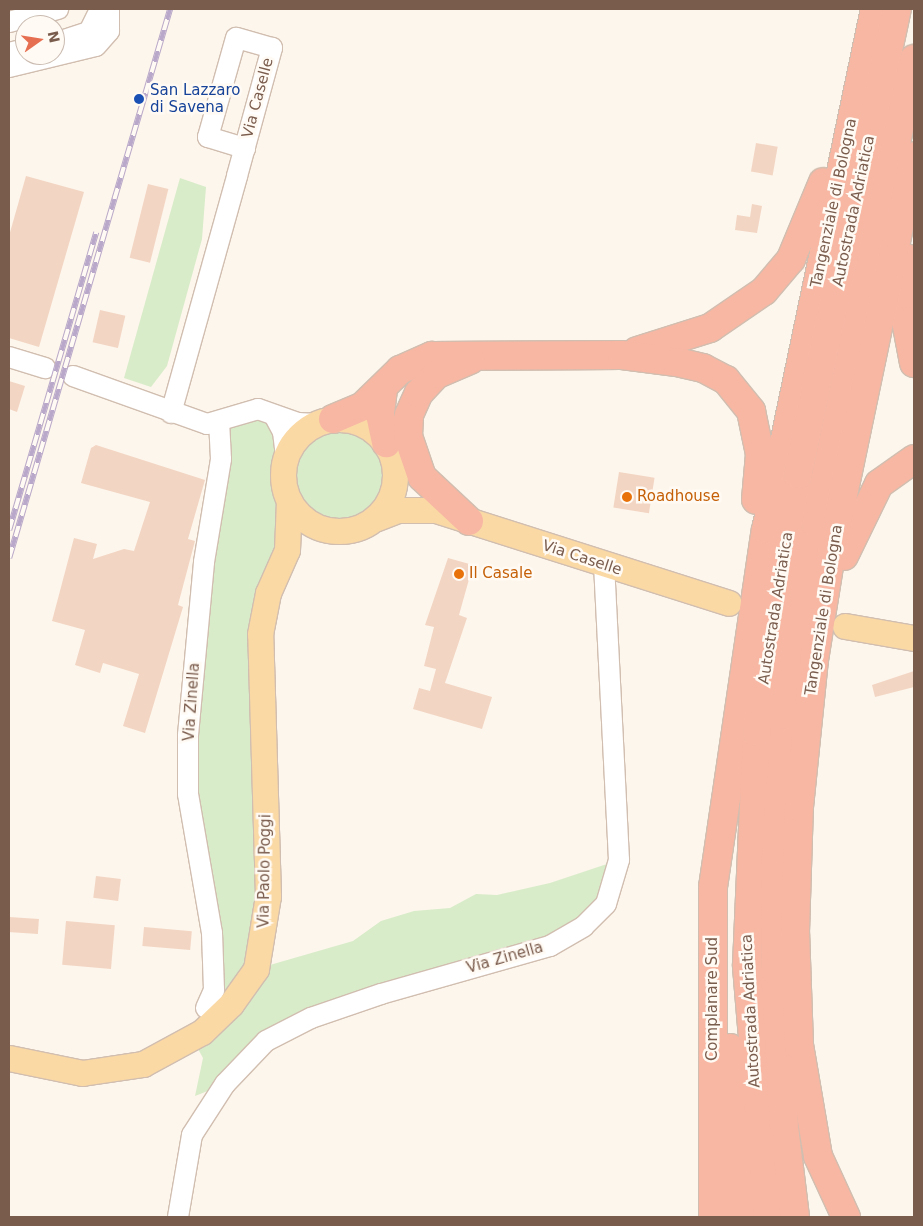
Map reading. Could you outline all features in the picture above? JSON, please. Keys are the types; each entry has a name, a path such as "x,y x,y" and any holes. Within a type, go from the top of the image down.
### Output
{"highway":[{"name":"Tangenziale di Bologna","path":"732,782 747,649 766,530 875,9"},
{"name":"Autostrada Adriatica","path":"768,1217 747,965 757,732 798,474 897,9"},
{"name":"Autostrada Adriatica","path":"795,1217 784,1126 775,971 776,848 786,715 816,523 914,59"},
{"path":"622,355 710,328 764,291 792,259 808,227 840,121 858,88"},
{"name":"Tangenziale di Bologna","path":"845,1214 818,1156 802,1072 796,987 796,874 814,660 832,548 914,156"},
{"path":"914,208 904,294 914,363"},
{"path":"469,521 422,477 408,436 409,415 419,392 437,374 450,366 501,354"},
{"path":"325,421 363,406 383,389 400,370 432,356 501,354 622,355 703,368 735,388 751,411 760,454 740,609 747,649"},
{"path":"383,389 380,414 386,443"},
{"path":"814,660 831,619 849,540 865,507 879,484 914,459"},
{"path":"732,782 728,997 742,1217"},
{"name":"Complanare Sud","path":"713,1217 714,887 732,782"}],"main road":[{"path":"287,550 290,501 283,473 286,458 298,437 325,421 370,428 386,443"},
{"name":"Via Caselle","path":"386,443 396,470 408,488 436,510"},
{"path":"377,518 394,489 396,470"},
{"path":"290,501 307,522 334,532"},
{"name":"Via Caselle","path":"287,550 334,532 350,531 398,510 436,510 604,566 729,603"},
{"name":"Via Paolo Poggi","path":"9,1058 82,1073 143,1064 202,1032 231,1004 256,969 268,896 260,634 268,593 287,550"},
{"path":"845,626 914,638"}],"street":[{"path":"9,22 58,9"},
{"path":"65,40 90,32 100,9"},
{"path":"9,67 96,46 110,31 110,9"},
{"name":"Via Caselle","path":"171,413 245,148 272,48 236,38 208,137 245,148"},
{"path":"9,357 45,368"},
{"path":"73,376 171,413 219,424 249,410 274,416 325,421"},
{"path":"274,416 283,432 286,458"},
{"name":"Via Zinella","path":"206,1008 214,990 212,933 188,794 188,735 204,562 221,459 219,424"},
{"name":"Via Zinella","path":"178,1217 192,1135 225,1084 266,1041 311,1018 381,994 550,946 584,926 606,904 619,860 604,566"}],"green space":[{"path":"180,178 206,187 202,239 167,366 151,387 124,378"},
{"path":"267,412 286,458 274,577 256,969 353,941 381,921 414,911 450,908 476,894 497,895 550,883 619,860 584,926 311,1018 225,1084 195,1096 203,1058 198,1049 214,990 188,794 219,424"},
{"path":"339,430 356,433 371,443 381,458 384,475 381,492 371,507 356,517 339,520 322,517 307,507 297,492 294,475 297,458 307,443 322,433"}],"building":[{"path":"756,143 778,147 773,175 751,172"},
{"path":"26,176 84,192 39,347 9,338 9,236"},
{"path":"148,184 168,189 150,263 130,258"},
{"path":"752,204 762,206 757,233 735,230 737,215 750,217"},
{"path":"100,310 125,316 118,348 93,342"},
{"path":"9,381 25,386 17,412 9,409"},
{"path":"96,445 205,480 188,539 195,541 178,605 183,607 145,733 123,726 139,674 103,663 100,673 75,665 85,630 52,621 74,538 97,544 93,559 124,549 134,551 150,502 81,483 91,448"},
{"path":"619,472 655,478 649,513 613,508"},
{"path":"448,558 473,565 459,615 467,618 445,683 492,697 482,729 413,709 419,688 430,691 436,669 424,666 434,627 425,625"},
{"path":"914,671 914,687 875,697 872,685"},
{"path":"96,876 121,879 118,901 93,898"},
{"path":"9,917 39,919 38,934 9,932"},
{"path":"66,921 115,925 111,969 62,965"},
{"path":"144,927 192,931 190,950 142,946"}],"railway":[{"path":"9,558 170,9"},
{"path":"9,530 96,232"}],"place":[{"name":"San Lazzaro di Savena","path":"139,99"},
{"name":"Roadhouse","path":"627,497"},
{"name":"Il Casale","path":"459,574"}]}
